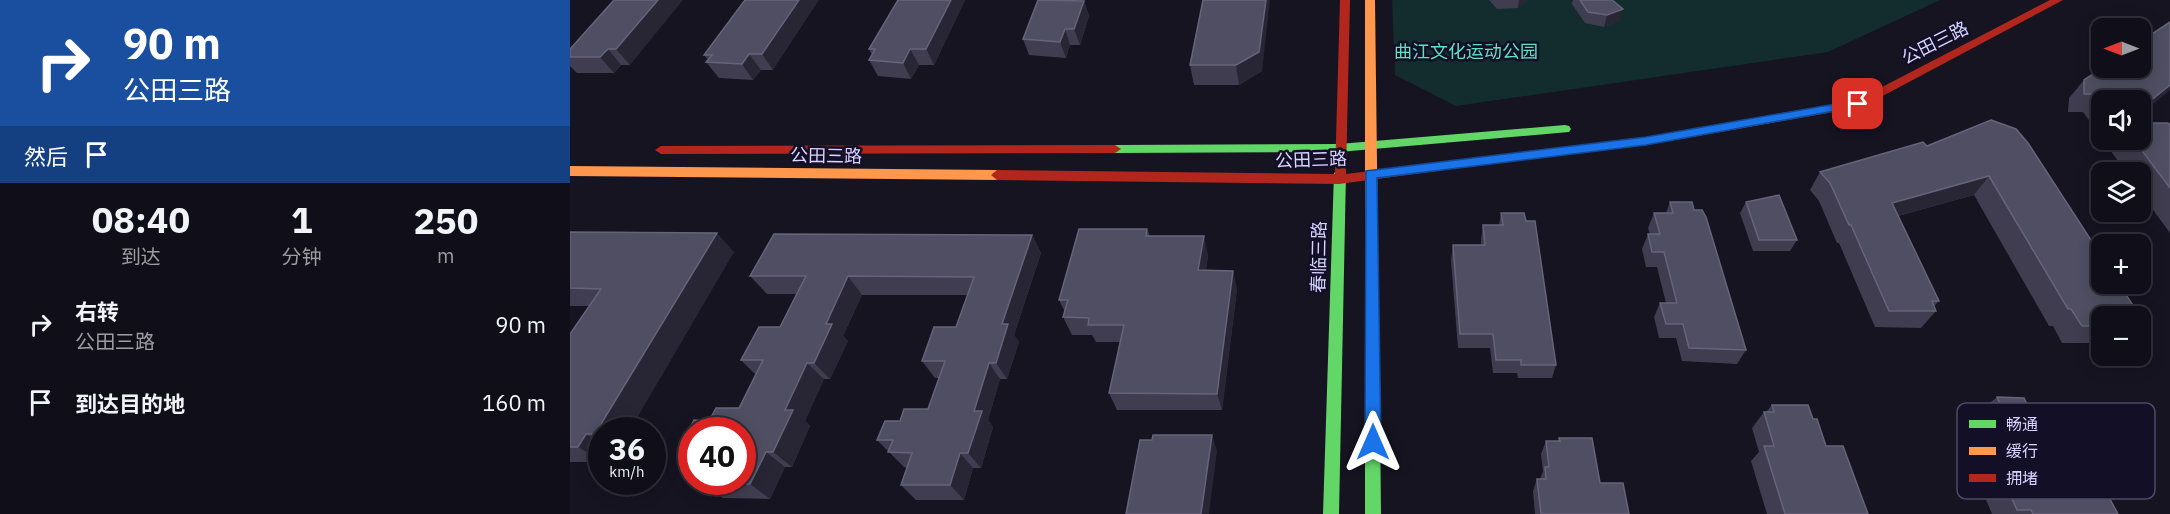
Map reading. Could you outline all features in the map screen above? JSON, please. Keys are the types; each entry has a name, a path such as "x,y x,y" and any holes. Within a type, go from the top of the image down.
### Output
{"street":[{"name":"春临三路","path":"1331,514 1345,0"},
{"path":"1370,0 1373,514"},
{"name":"公田三路","path":"570,171 1339,179 1646,141 1858,104 2058,0"},
{"name":"公田三路","path":"641,150 1340,148 1578,128"}],"green space":[{"name":"曲江文化运动公园","path":"1392,0 1940,0 1828,52 1456,106 1395,75"}],"building":[{"path":"614,0 658,0 616,49 608,49 600,57 570,57 570,49"},
{"path":"745,0 799,0 762,54 749,54 742,64 706,62 712,55 704,55"},
{"path":"898,0 951,0 926,49 910,49 903,63 869,60 875,49 869,49"},
{"path":"1038,0 1084,1 1074,29 1065,29 1060,42 1023,39"},
{"path":"1203,0 1266,0 1259,52 1236,65 1190,65"},
{"path":"1580,0 1612,0 1623,9 1607,15 1588,12"},
{"path":"2170,22 2170,85 2151,100 2151,90 2091,90 2091,94 2084,94 2084,80 2091,75 2091,78 2151,78 2151,35"},
{"path":"1991,120 2016,129 2028,143 2091,240 2091,294 2126,294 2133,306 2091,306 2091,326 2082,326 2071,309 2068,309 1989,176 1892,203 1939,301 1932,301 1936,311 1889,311 1851,225 1830,183 1820,172 1923,142 1927,146"},
{"path":"2151,123 2168,123 2170,125 2170,188 2142,150 2151,150"},
{"path":"1779,195 1797,240 1759,240 1746,202"},
{"path":"1670,202 1692,202 1694,210 1702,210 1706,217 1746,350 1689,348 1683,324 1666,324 1660,303 1677,303 1664,252 1652,252 1648,234 1660,234 1654,213 1673,213"},
{"path":"1501,213 1524,213 1526,221 1535,221 1556,365 1521,365 1521,360 1496,360 1493,334 1460,334 1453,245 1485,245 1483,225 1503,225"},
{"path":"1079,229 1147,229 1146,236 1204,236 1198,270 1233,271 1217,394 1109,393 1124,325 1088,325 1089,318 1063,317 1068,300 1059,300"},
{"path":"570,232 717,233 605,417 588,417 588,434 578,447 570,447 570,334 601,289 570,288"},
{"path":"774,234 1032,235 1002,324 1008,324 996,363 989,363 974,411 982,411 968,453 960,453 950,485 901,485 912,453 888,452 893,440 877,440 885,421 900,421 904,409 928,409 945,361 922,361 934,327 956,327 974,277 848,276 826,324 832,324 814,363 807,363 785,410 793,410 773,452 766,452 756,472 756,417 711,417 716,408 739,408 763,360 741,360 759,327 780,327 806,276 750,276"},
{"path":"1997,397 2024,398 2026,403 2000,403"},
{"path":"1772,405 1808,405 1813,419 1817,419 1826,446 1843,446 1868,514 1785,514 1764,446 1774,446 1764,412 1774,412"},
{"path":"1153,435 1212,435 1201,514 1126,514 1140,440 1152,440"},
{"path":"1559,438 1592,438 1600,483 1623,483 1629,514 1541,514 1537,479 1546,479 1545,467 1549,467 1546,441 1560,441"},
{"path":"2012,499 2110,499 2118,514 2033,514 2031,510 2017,510"}],"traffic: fast":[{"path":"1115,149 1339,148 1565,129"},
{"path":"1331,514 1340,173"},
{"path":"1372,323 1373,514"}],"traffic: slow":[{"path":"1370,0 1372,323"},
{"path":"1500,159 1646,141 1788,116"},
{"path":"570,171 997,175"}],"traffic: jam":[{"path":"1340,173 1345,0"},
{"path":"1788,116 1858,104 2058,0"},
{"path":"661,150 1115,149"},
{"path":"997,175 1339,179 1500,159"}],"route":[{"path":"1373,442 1371,174 1646,141 1858,104"}]}
